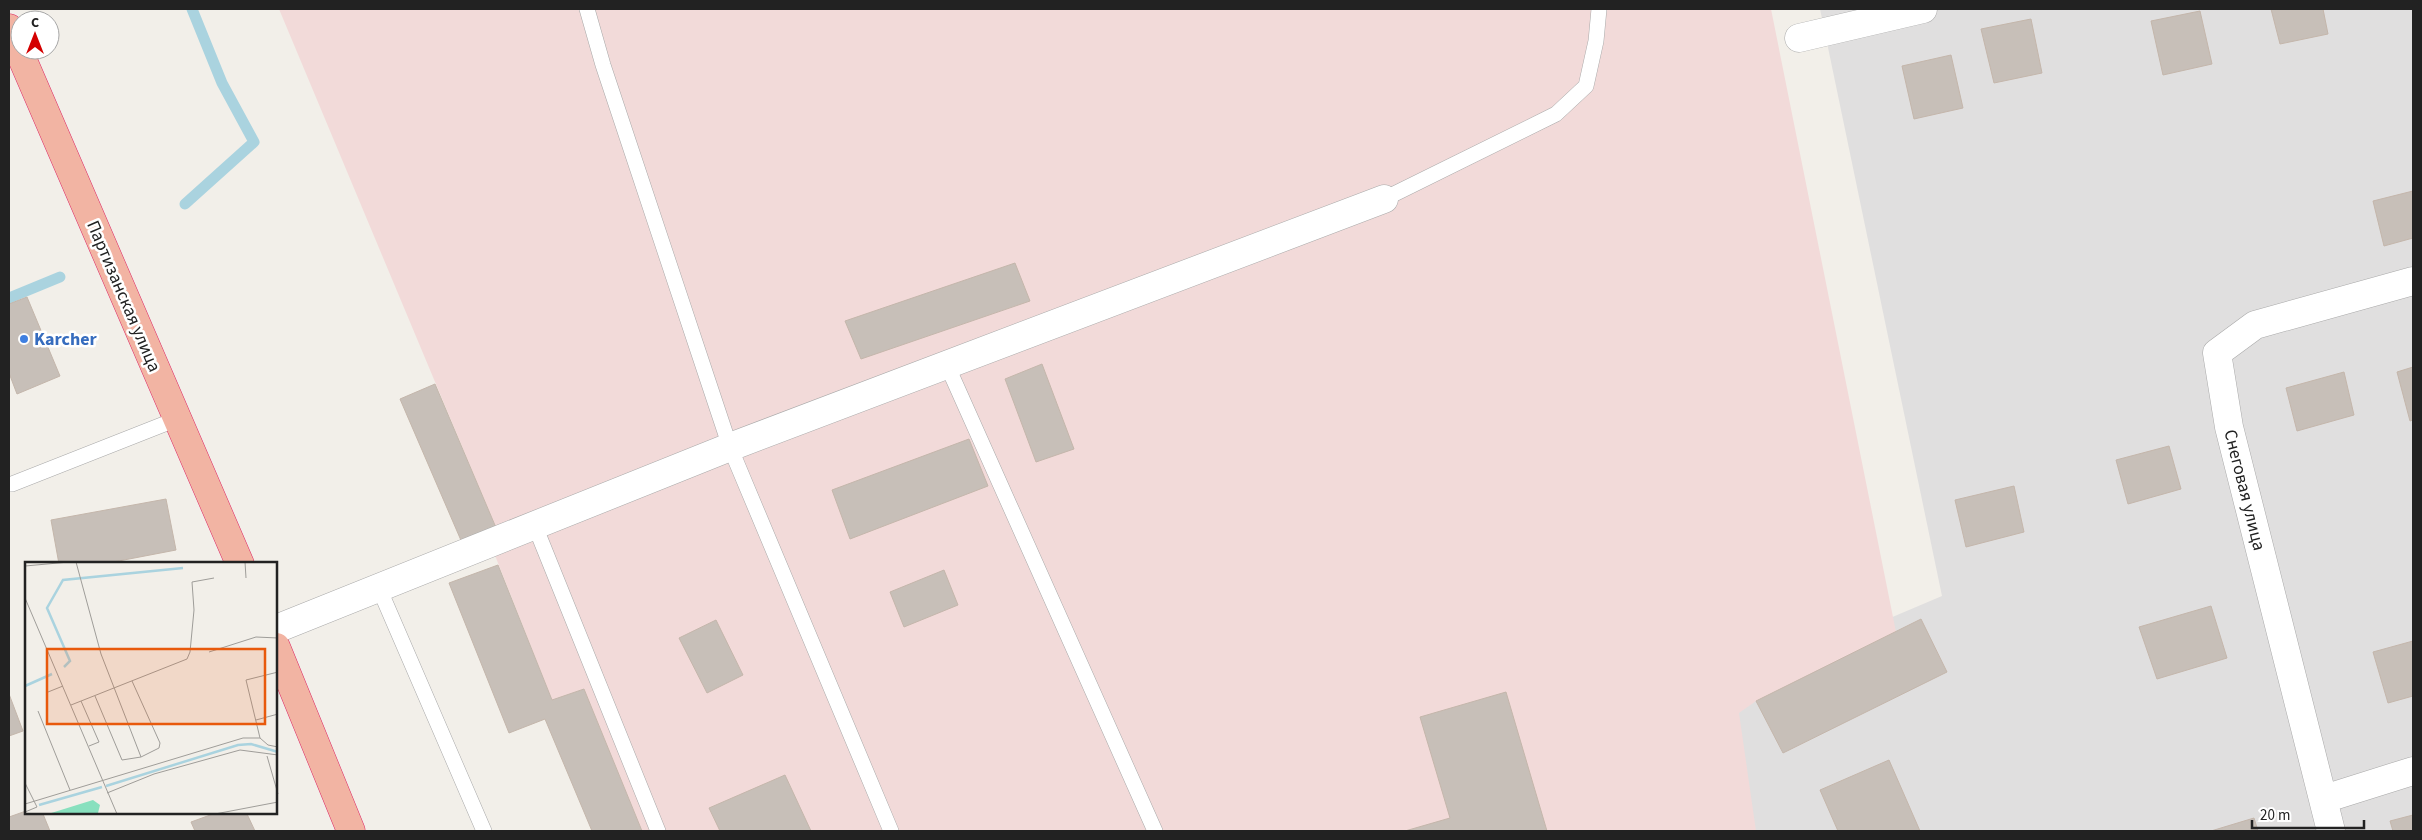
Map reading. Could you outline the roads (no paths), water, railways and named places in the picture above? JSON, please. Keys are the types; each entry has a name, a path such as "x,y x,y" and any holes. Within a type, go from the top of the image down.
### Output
{"highway":[{"name":"Партизанская улица","path":"9,28 239,562"},
{"path":"278,652 351,831"}],"street":[{"path":"1799,38 1923,9"},
{"path":"278,628 730,447 1384,199"},
{"name":"Снеговая улица","path":"2331,831 2229,427 2217,353 2255,325 2413,281"},
{"path":"2324,799 2413,771"}],"lane":[{"path":"587,9 603,65 730,447 891,831"},
{"path":"1384,199 1556,114 1586,86 1596,41 1599,9"},
{"path":"947,365 1155,831"},
{"path":"12,484 177,419"},
{"path":"536,526 658,831"},
{"path":"379,588 484,831"}],"waterway":[{"path":"185,204 254,142 222,83 192,9"},
{"path":"9,298 60,277"}],"place":[{"name":"Karcher","path":"24,339"}]}
